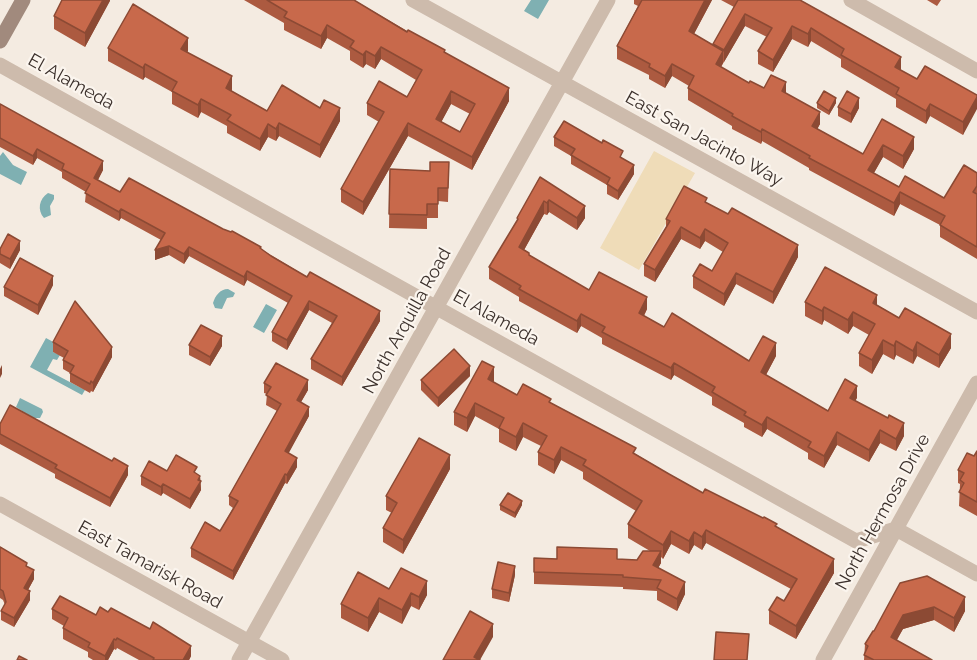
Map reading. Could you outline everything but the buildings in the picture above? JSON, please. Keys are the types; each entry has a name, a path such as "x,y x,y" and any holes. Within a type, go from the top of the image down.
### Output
{"street":[{"path":"0,41 23,0"},
{"name":"East San Jacinto Way","path":"413,0 977,312"},
{"name":"North Arquilla Road","path":"239,660 608,0"},
{"path":"851,0 977,71"},
{"name":"El Alameda","path":"0,65 856,541 896,529"},
{"name":"North Hermosa Drive","path":"823,660 977,383"},
{"name":"East Tamarisk Road","path":"0,504 282,660"},
{"path":"896,529 977,574"}],"sand":[{"path":"654,151 695,173 639,270 600,248"}],"water":[{"path":"531,0 549,0 538,19 524,11"},
{"path":"3,152 13,165 27,172 21,185 0,174 0,156"},
{"path":"48,193 54,195 54,199 50,206 51,215 44,218 40,212 40,205"},
{"path":"228,289 235,293 233,297 227,298 222,309 215,308 213,303 217,295"},
{"path":"266,304 277,310 264,333 253,327"},
{"path":"46,338 57,344 53,352 60,355 57,360 53,359 47,370 85,390 82,395 30,367"},
{"path":"20,398 42,409 40,418 33,418 16,407"}]}
